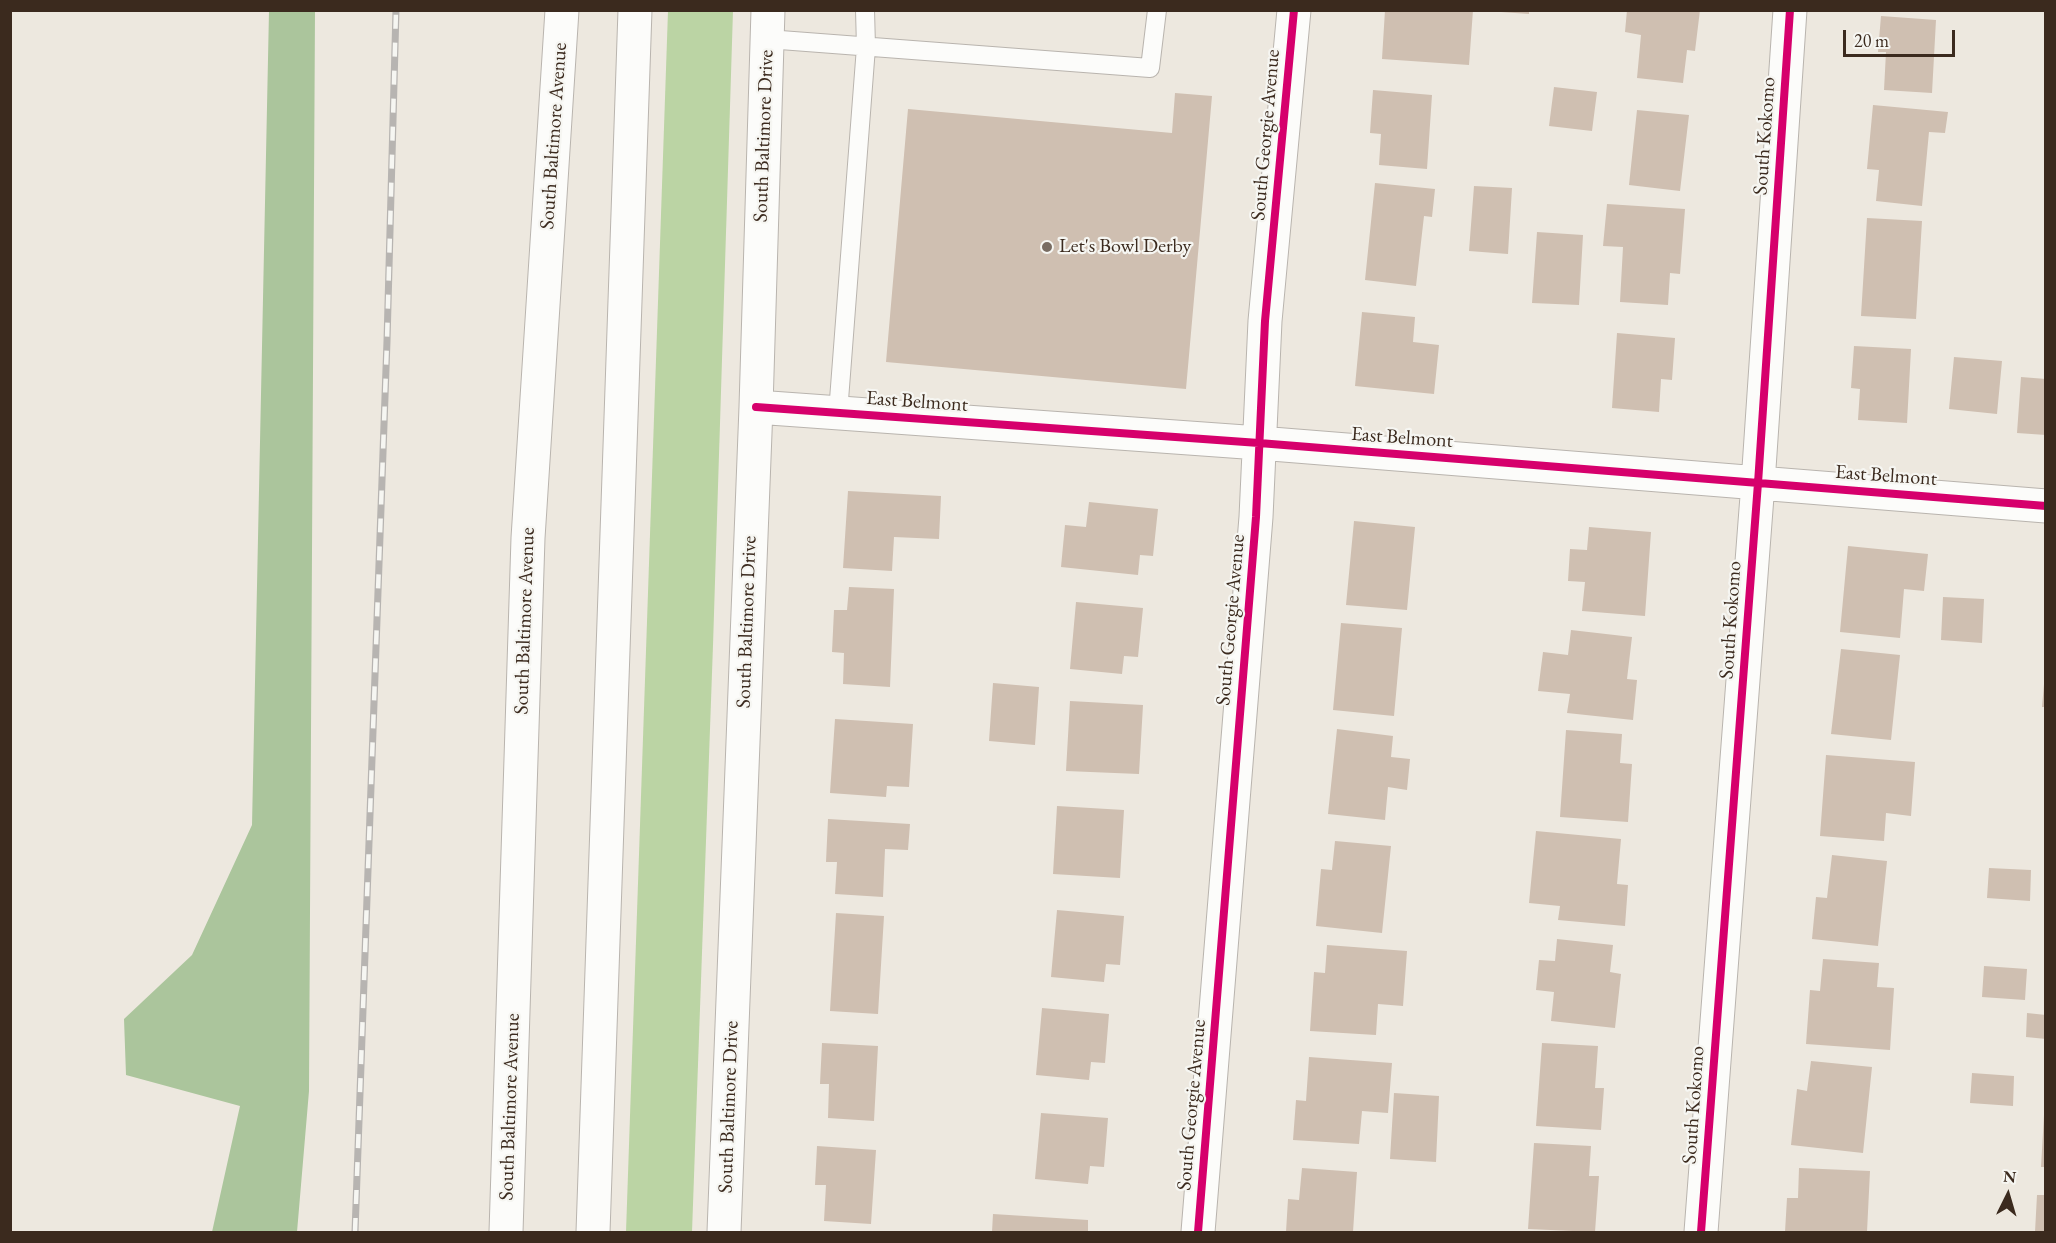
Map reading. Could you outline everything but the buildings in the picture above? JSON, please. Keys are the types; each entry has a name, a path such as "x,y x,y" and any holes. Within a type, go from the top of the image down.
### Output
{"street":[{"name":"South Baltimore Avenue","path":"506,1233 528,538 562,10"},
{"path":"593,1233 635,10"},
{"name":"South Georgie Avenue","path":"1198,1233 1256,516 1265,321 1294,10"},
{"name":"South Kokomo","path":"1701,1233 1758,483 1790,10"},
{"name":"South Baltimore Drive","path":"724,1233 756,407 768,25"},
{"name":"East Belmont","path":"756,407 1260,443 2046,506"}],"lane":[{"path":"838,413 866,46 866,10"},
{"path":"768,25 866,46 1150,68 1157,10"}],"green space":[{"path":"269,11 315,11 309,1091 297,1232 212,1232 240,1106 126,1075 124,1019 192,955 252,825"},
{"path":"668,11 733,11 713,645 692,1232 626,1232"}],"railway":[{"path":"355,1232 387,341 396,10"}],"cycle path":[{"path":"1198,1232 1256,517 1265,321 1294,10"},
{"path":"1701,1232 1758,483 1790,10"},
{"path":"756,407 1259,443 2046,506"}],"place":[{"name":"Let's Bowl Derby","path":"1047,247"}]}
